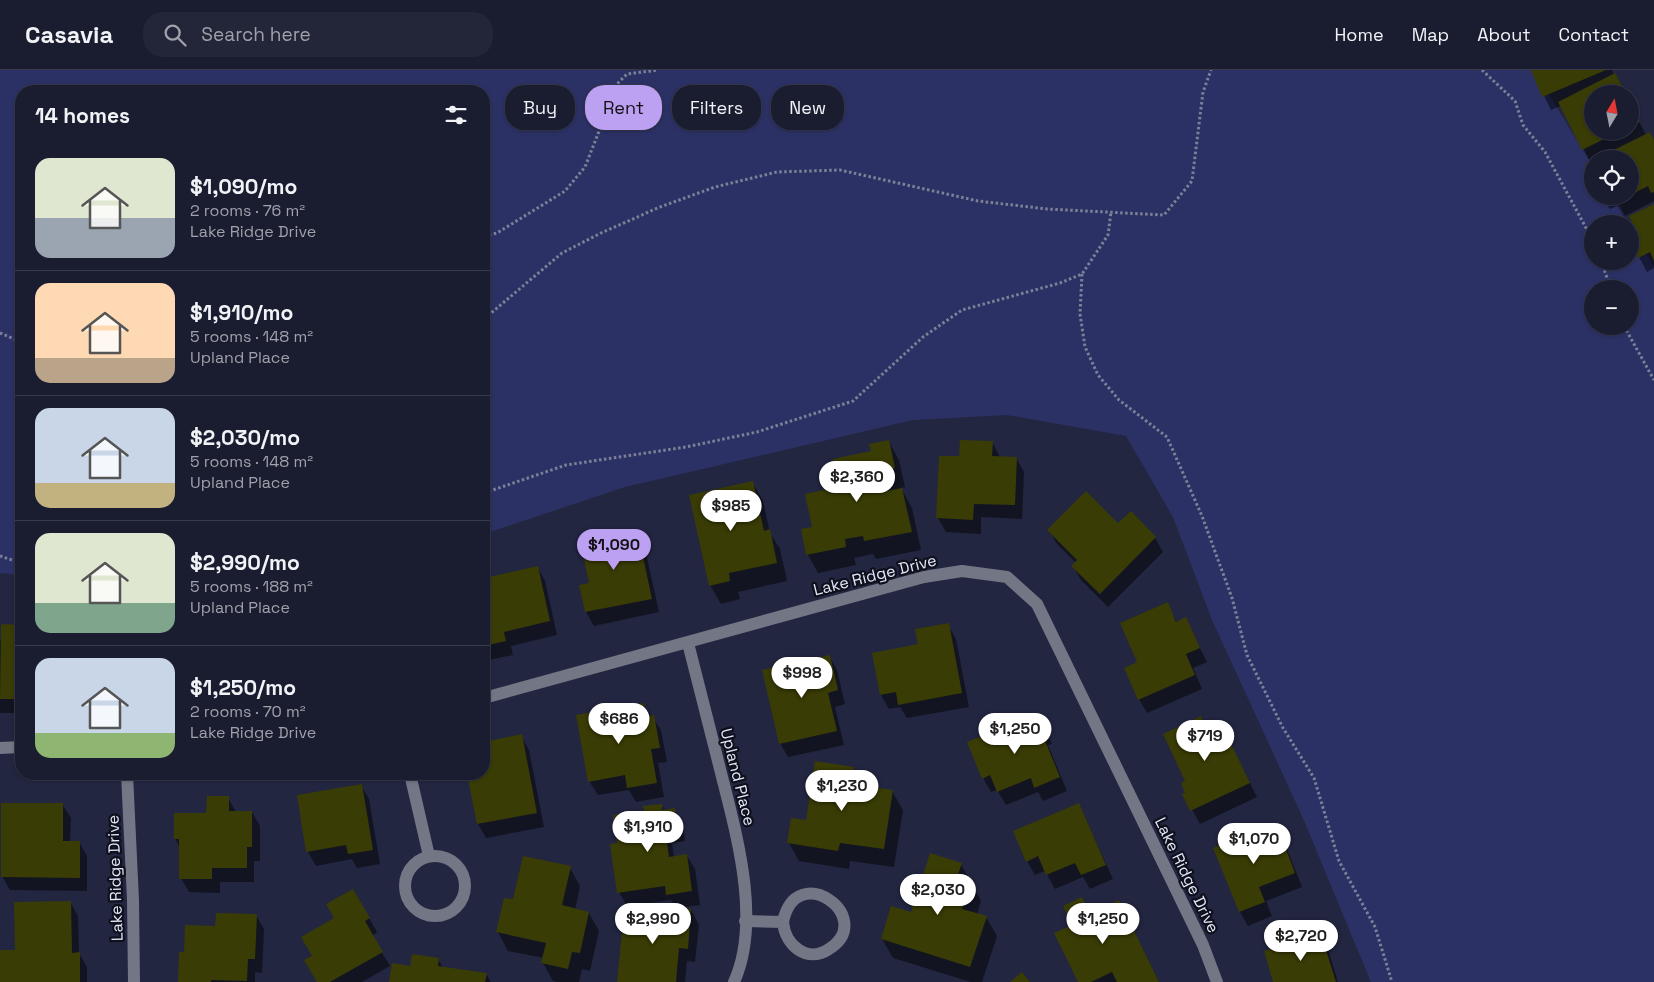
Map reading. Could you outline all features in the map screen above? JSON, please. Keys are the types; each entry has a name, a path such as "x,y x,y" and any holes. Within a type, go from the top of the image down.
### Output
{"street":[{"name":"Lake Ridge Drive","path":"490,696 924,576 962,571 1007,577 1037,604 1203,945 1217,982"},
{"name":"Upland Place","path":"688,643 743,871 745,921 739,972 734,982"},
{"path":"0,748 15,747"},
{"name":"Lake Ridge Drive","path":"127,780 133,900 134,982"},
{"path":"411,780 429,856"},
{"path":"429,856 446,858 453,862 463,876 465,884 464,893 456,908 440,916 421,913 408,900 404,891 404,882 412,865 429,856"},
{"path":"813,894 822,895 830,898 841,912 843,930 835,946 827,951 810,954 800,952 787,940 783,922 784,913 796,899 813,894"},
{"path":"745,921 783,922"}],"path":[{"path":"490,234 496,233 565,191 585,167 605,116 612,88 627,74 658,70"},
{"path":"490,314 562,253 601,233 660,207 715,187 777,172 840,170 978,201 1047,209 1164,215 1192,181 1203,92 1211,70"},
{"path":"1482,70 1515,101 1523,125 1545,152 1584,224"},
{"path":"1111,212 1108,235 1082,274 1080,314 1085,347 1098,375 1118,400 1167,437 1202,516 1232,598 1247,655 1283,728 1314,778 1340,860 1375,927 1392,982"},
{"path":"490,491 566,465 686,446 757,432 853,401 923,337 962,310 1060,283 1082,274"},
{"path":"0,333 15,339"},
{"path":"1629,335 1654,380"},
{"path":"0,556 15,561"}],"shaded area":[{"path":"0,70 1534,70 1584,152 1584,205 1616,205 1623,215 1584,215 1584,270 1639,270 1639,242 1654,266 1654,982 1371,982 1302,816 1212,620 1173,517 1126,436 1007,415 913,420 625,487 490,532 490,85 15,85 15,574 0,573"}],"building":[{"path":"1531,70 1606,70 1542,97"},
{"path":"1615,73 1621,85 1591,85"},
{"path":"1584,89 1584,140 1602,140 1582,150 1558,102"},
{"path":"1650,132 1654,140 1654,192 1651,193 1648,186 1639,190 1639,150 1614,150 1634,140 1639,140 1639,138"},
{"path":"1654,204 1654,261 1650,252 1639,258 1639,215 1631,215"},
{"path":"889,440 895,468 882,471 887,491 902,488 912,532 864,541 863,536 845,539 846,547 806,555 801,529 812,527 805,494 838,487 833,459 871,451 869,444"},
{"path":"960,440 993,441 992,456 1017,457 1015,505 974,504 973,520 936,518 939,456 959,456"},
{"path":"753,481 764,531 770,529 777,563 729,573 730,581 709,586 689,495"},
{"path":"1086,491 1118,523 1131,511 1156,537 1100,594 1071,566 1077,560 1047,530"},
{"path":"637,529 652,599 585,612 579,585 589,583 580,540"},
{"path":"538,566 550,621 504,632 506,641 490,645 490,577"},
{"path":"1168,602 1176,622 1186,617 1200,648 1186,654 1195,675 1138,700 1124,668 1137,662 1120,623"},
{"path":"949,623 962,693 898,705 896,692 880,695 872,653 918,644 915,629"},
{"path":"1,624 15,625 14,699 0,699"},
{"path":"830,655 838,690 828,693 837,731 779,744 762,670"},
{"path":"644,703 646,716 654,715 660,748 651,749 657,783 627,788 625,775 588,782 576,715"},
{"path":"1038,713 1045,729 1041,731 1060,777 1034,788 1031,778 997,792 990,775 982,779 967,742"},
{"path":"1201,716 1207,729 1221,723 1250,783 1190,811 1182,794 1185,793 1181,783 1185,781 1163,734"},
{"path":"522,734 537,813 477,824 468,780 490,780 490,741"},
{"path":"815,761 854,767 852,784 893,790 884,849 840,843 838,851 787,843 791,818 806,820"},
{"path":"362,784 373,850 348,854 346,845 306,852 297,795"},
{"path":"207,796 229,796 229,811 252,811 252,847 247,847 247,868 212,868 212,879 179,879 179,839 174,839 174,813 206,813"},
{"path":"1,803 63,803 63,841 80,841 80,878 1,877"},
{"path":"1079,803 1106,865 1081,875 1075,863 1046,875 1038,856 1026,862 1013,831"},
{"path":"662,804 662,810 675,808 678,827 665,829 669,857 687,854 692,891 666,895 665,886 617,893 610,844 617,843 613,815 644,811 643,806"},
{"path":"1276,823 1295,873 1259,887 1265,902 1239,912 1213,848"},
{"path":"930,853 962,863 957,877 971,882 962,909 987,916 970,967 881,939 891,906 911,912"},
{"path":"523,856 571,866 562,905 589,912 580,953 572,952 568,969 541,963 546,943 496,932 504,898 513,899"},
{"path":"353,889 370,918 365,921 383,952 330,982 317,982 304,960 312,956 301,937 334,918 326,904"},
{"path":"1082,897 1090,914 1119,900 1159,982 1117,982 1112,972 1091,982 1078,982 1054,933 1072,925 1063,906"},
{"path":"71,901 72,953 80,952 80,982 0,982 0,950 15,950 14,902"},
{"path":"659,906 691,909 688,949 679,948 676,982 617,982 624,911 659,914"},
{"path":"216,913 257,914 255,959 248,959 247,981 211,980 211,982 178,982 179,952 184,952 185,925 215,926"},
{"path":"1321,934 1336,982 1273,982 1264,951"},
{"path":"412,954 439,958 438,966 487,973 485,982 389,982 392,963 410,966"},
{"path":"1022,972 1030,982 1010,982"}]}
